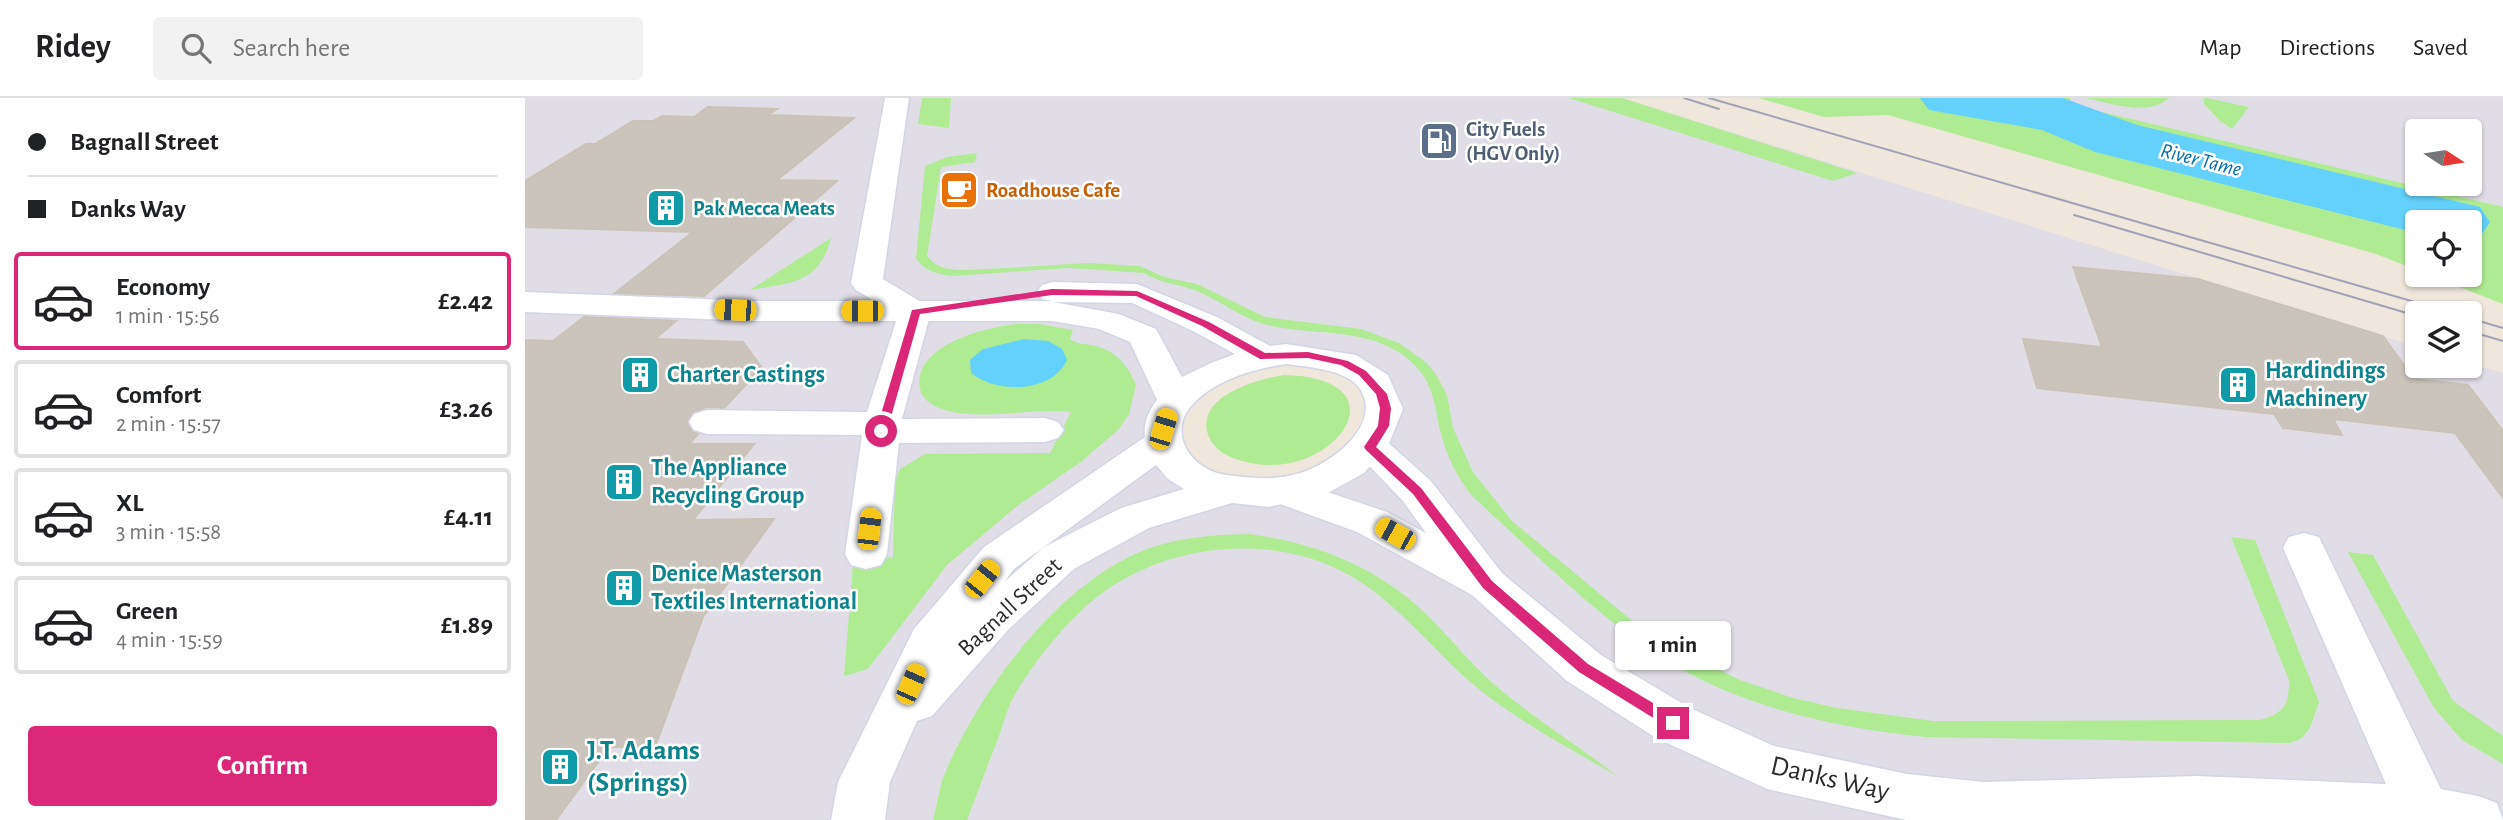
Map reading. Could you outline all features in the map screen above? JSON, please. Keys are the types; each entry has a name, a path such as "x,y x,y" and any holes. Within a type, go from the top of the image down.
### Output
{"street":[{"path":"897,98 867,283 915,312 1052,292 1137,294 1205,324 1263,356"},
{"path":"525,302 755,311 1052,311 1107,321 1144,335 1176,401 1167,415 1163,442"},
{"path":"866,554 882,427 915,312"},
{"name":"Bagnall Street","path":"858,820 864,782 930,642 999,558 1163,442 1170,458 1183,472 1204,483 1228,490 1255,493 1283,491 1331,476 1351,465 1370,447 1383,426 1386,408 1373,382 1344,363 1326,358 1286,354 1263,356 1229,366 1207,376 1176,401"},
{"path":"707,422 1045,430"},
{"name":"Danks Way","path":"1370,447 1417,491 1487,584 1584,668 1673,723 1767,767 1907,797 1984,807 2198,799 2424,810 2477,820"},
{"name":"Bagnall Street","path":"892,727 993,617 1059,558 1135,518 1228,490"},
{"name":"Danks Way","path":"1283,491 1372,522 1487,584"},
{"path":"2304,548 2424,810"}],"shaded area":[{"path":"525,98 1622,98 2405,343 2405,378 2482,378 2482,367 2503,373 2503,820 525,820","holes":["1326,357 1386,408 1308,485 1183,472 1163,442 1207,376"]},
{"path":"1949,98 2503,98 2503,234 2482,227 2482,210 2419,210"}],"green space":[{"path":"922,98 951,98 949,128 918,124"},
{"path":"1569,98 1622,98 1857,173 1833,181"},
{"path":"1759,98 2071,98 2068,104 2405,184 2405,196 2457,196 2503,207 2503,304 2459,287 2482,287 2482,210 2405,210 2405,265 2376,254 1888,115 1824,117"},
{"path":"2085,98 2169,98 2160,104 2140,108"},
{"path":"2204,98 2249,107 2232,129 2204,104"},
{"path":"977,153 975,162 941,167 927,256 936,264 963,270 1089,263 1140,266 1164,277 1197,284 1265,317 1361,329 1399,343 1427,363 1437,376 1447,395 1453,428 1473,472 1512,521 1636,624 1668,645 1740,680 1793,698 1837,708 1933,721 2260,720 2275,714 2283,707 2288,697 2289,680 2231,537 2255,540 2319,702 2310,728 2302,738 2290,743 1926,737 1839,725 1726,691 1668,661 1608,619 1472,496 1449,459 1434,400 1424,376 1403,355 1386,345 1347,335 1267,325 1249,319 1199,292 1144,273 1069,268 951,276 923,266 916,258 925,166 947,157"},
{"path":"831,238 826,253 811,273 790,283 750,290"},
{"path":"1017,324 1039,324 1073,330 1070,339 1073,341 1097,346 1116,356 1126,366 1136,385 1129,414 1119,429 1082,461 1017,506 947,565 868,669 844,676 853,565 893,557 895,480 900,469 925,454 1050,453 1071,412 957,413 935,406 923,396 920,389 921,374 927,361 939,350 971,334"},
{"path":"1284,375 1322,381 1344,393 1350,410 1344,429 1328,446 1304,459 1275,465 1242,461 1218,450 1209,437 1206,423 1210,411 1218,401 1244,386"},
{"path":"1249,534 1315,549 1378,577 1425,613 1484,675 1509,696 1619,777 1541,732 1485,694 1397,610 1349,575 1321,562 1290,553 1227,549 1195,553 1135,573 1081,610 1044,652 1014,696 967,820 933,820 945,773 977,711 1020,650 1072,596 1100,574 1143,551 1187,539"},
{"path":"2348,552 2373,555 2453,701 2503,736 2503,764 2462,740 2434,708"}],"water":[{"path":"1024,339 1048,341 1062,349 1067,360 1060,371 1049,379 1023,387 995,384 971,373 970,360 983,349"}],"building":[{"name":"Pak Mecca Meats","path":"708,107 777,109 768,115 854,118 777,180 837,181 704,296 615,293 693,232 525,227 525,181 586,144 595,144 633,121 653,121 662,116 694,117"},
{"path":"2073,267 2198,279 2383,336 2405,367 2405,378 2468,385 2503,431 2503,498 2455,433 2333,419 2342,435 2283,428 2274,414 2037,388 2023,339 2102,347"},
{"path":"584,317 676,321 655,339 743,342 762,368 724,408 706,407 692,413 687,423 692,431 698,434 689,444 754,444 693,520 774,519 703,617 655,747 609,747 556,820 525,820 525,340 553,341"}],"waterway":[{"name":"River Tame","path":"1949,98 2056,114 2117,139 2406,210"}],"tram line":[{"path":"1684,98 1719,109"},
{"path":"1709,98 2411,301"},
{"path":"2074,215 2405,312"},
{"path":"2482,322 2503,328"},
{"path":"2482,335 2503,341"}],"place":[{"name":"City Fuels (HGV Only)","path":"1439,141"},
{"name":"Roadhouse Cafe","path":"959,190"},
{"name":"Pak Mecca Meats","path":"666,208"},
{"name":"Charter Castings","path":"640,375"},
{"name":"Hardindings Machinery","path":"2238,385"},
{"name":"The Appliance Recycling Group","path":"624,482"},
{"name":"Denice Masterson Textiles International","path":"624,588"},
{"name":"J.T. Adams (Springs)","path":"560,767"}],"route":[{"path":"881,431 915,312 1052,292 1137,294 1205,324 1263,356 1308,355 1344,363 1373,382 1386,408 1383,426 1370,447 1417,491 1487,584 1584,668 1673,723"}]}
